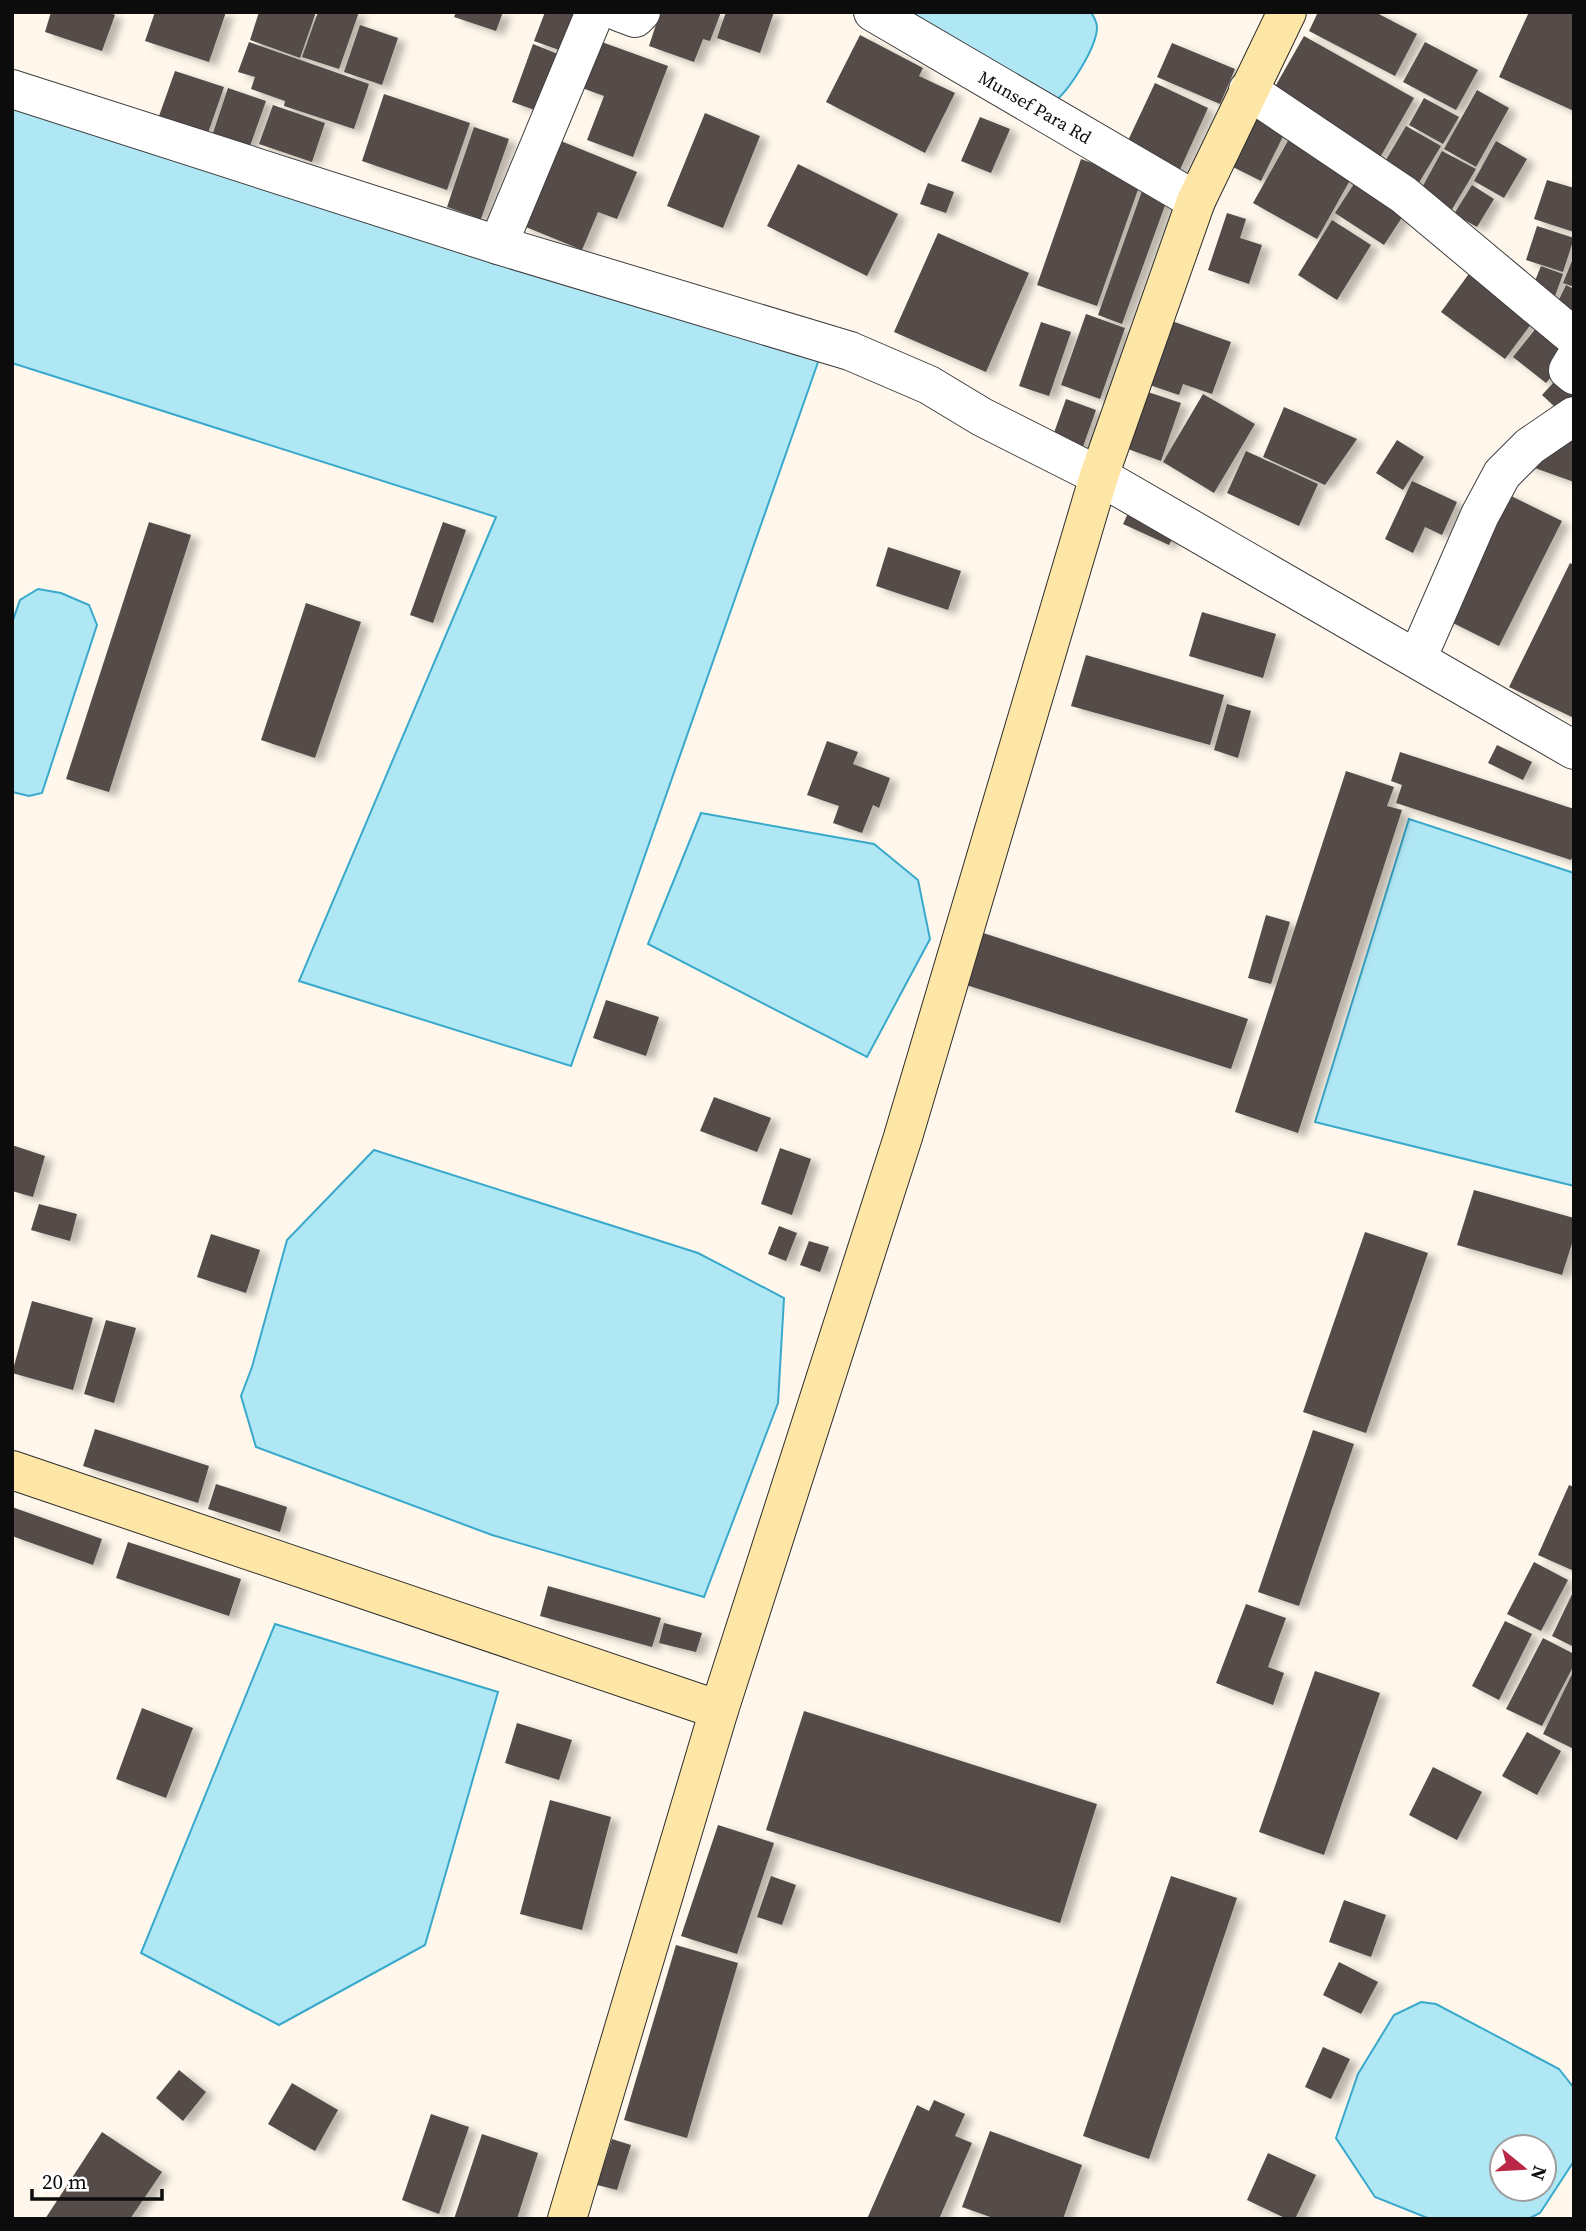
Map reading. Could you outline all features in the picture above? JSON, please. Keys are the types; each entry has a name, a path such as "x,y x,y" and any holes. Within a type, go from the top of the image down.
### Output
{"street":[{"path":"498,245 595,12"},
{"path":"619,12 635,18 641,12"},
{"name":"Munsef Para Rd","path":"873,12 1196,201"},
{"path":"567,2219 719,1710 902,1137 1098,476 1196,201 1287,12"},
{"path":"12,89 498,245 850,351 929,385 982,417 1098,476 1574,750"},
{"path":"1248,90 1404,195 1574,337"},
{"path":"1574,359 1568,370 1574,374"},
{"path":"1417,659 1480,515 1502,474 1530,446 1574,416"},
{"path":"12,1470 719,1710"}],"water":[{"path":"916,12 1091,12 1097,27 1096,36 1081,68 1067,89 1053,103 914,19"},
{"path":"12,101 823,348 571,1066 299,981 496,517 12,363"},
{"path":"38,589 61,593 89,605 97,625 42,793 29,796 12,792 12,623 20,600"},
{"path":"701,813 874,844 918,880 930,939 867,1057 648,944"},
{"path":"1409,819 1574,873 1574,1186 1315,1122"},
{"path":"374,1150 698,1253 784,1298 778,1403 704,1597 492,1535 256,1447 241,1396 252,1367 287,1240"},
{"path":"275,1624 498,1692 425,1945 279,2025 141,1953"},
{"path":"1421,2002 1436,2004 1559,2069 1574,2088 1574,2161 1558,2185 1558,2133 1488,2133 1488,2203 1547,2203 1540,2213 1528,2219 1430,2219 1375,2197 1336,2138 1358,2074 1394,2015"}],"building":[{"path":"51,12 108,12 115,15 102,51 45,32"},
{"path":"155,12 226,12 209,62 145,41"},
{"path":"259,12 316,12 300,58 250,40"},
{"path":"318,12 359,12 339,69 302,57"},
{"path":"456,12 503,12 496,31 454,17"},
{"path":"545,12 589,12 573,55 534,41"},
{"path":"660,12 721,12 710,41 703,39 694,62 649,46"},
{"path":"726,12 774,12 760,53 717,38"},
{"path":"1318,12 1375,12 1417,34 1395,76 1309,31"},
{"path":"1529,12 1574,12 1574,111 1499,77"},
{"path":"360,25 398,38 382,85 344,72"},
{"path":"860,35 923,68 919,76 955,93 925,153 826,102"},
{"path":"1304,36 1414,98 1378,161 1268,99"},
{"path":"599,41 668,66 633,157 587,140 604,96 582,88"},
{"path":"249,42 369,84 354,129 284,106 285,101 251,89 255,77 238,72"},
{"path":"1425,42 1478,70 1456,110 1403,82"},
{"path":"1172,43 1235,69 1220,104 1157,77"},
{"path":"533,44 570,59 549,115 512,102"},
{"path":"175,71 224,87 208,133 159,116"},
{"path":"1155,83 1208,108 1178,174 1124,149"},
{"path":"228,88 266,101 250,146 213,133"},
{"path":"1477,90 1509,108 1476,167 1444,149"},
{"path":"384,94 470,123 447,190 362,161"},
{"path":"1424,98 1459,117 1443,144 1409,125"},
{"path":"273,105 325,123 312,162 259,144"},
{"path":"1258,109 1289,124 1261,181 1229,165"},
{"path":"705,113 760,136 723,228 667,206"},
{"path":"980,117 1010,129 991,173 961,161"},
{"path":"1406,126 1441,146 1417,186 1383,165"},
{"path":"474,127 509,139 481,219 447,207"},
{"path":"1294,130 1358,166 1317,239 1253,203"},
{"path":"556,139 637,172 617,219 598,212 582,250 521,225"},
{"path":"1496,141 1527,159 1504,198 1474,181"},
{"path":"1442,151 1476,169 1451,211 1419,193"},
{"path":"1081,159 1141,181 1097,306 1037,285"},
{"path":"798,164 898,214 867,276 767,226"},
{"path":"1361,173 1410,205 1384,245 1335,213"},
{"path":"1547,180 1574,188 1574,232 1534,219"},
{"path":"928,183 954,192 946,213 920,204"},
{"path":"1472,185 1494,199 1477,227 1454,214"},
{"path":"1143,188 1168,197 1122,324 1098,315"},
{"path":"1227,213 1246,219 1240,238 1262,245 1249,284 1208,270"},
{"path":"1332,220 1371,245 1337,300 1298,275"},
{"path":"1537,226 1574,238 1563,272 1526,260"},
{"path":"938,233 1029,273 986,372 894,332"},
{"path":"1574,256 1574,287 1563,283"},
{"path":"1476,264 1540,312 1505,359 1441,312"},
{"path":"1541,266 1563,274 1551,307 1528,298"},
{"path":"1566,285 1574,289 1574,329 1550,318"},
{"path":"1086,314 1125,328 1100,399 1061,385"},
{"path":"1545,317 1574,349 1546,383 1513,357"},
{"path":"1166,319 1231,342 1212,394 1183,384 1179,395 1144,383"},
{"path":"1041,322 1071,332 1049,396 1019,386"},
{"path":"1565,370 1574,378 1574,412 1568,419 1542,395"},
{"path":"1145,391 1181,403 1161,461 1125,448"},
{"path":"1203,394 1255,424 1214,493 1163,462"},
{"path":"1066,399 1096,410 1080,455 1050,444"},
{"path":"1284,407 1357,439 1325,485 1263,457"},
{"path":"1574,436 1574,482 1521,463"},
{"path":"1397,440 1424,457 1403,490 1376,473"},
{"path":"1246,451 1318,484 1299,526 1227,493"},
{"path":"1412,481 1457,502 1442,535 1425,527 1413,553 1385,539"},
{"path":"1503,492 1562,521 1499,646 1441,617"},
{"path":"1131,507 1177,529 1169,545 1123,524"},
{"path":"149,522 191,535 109,792 66,779"},
{"path":"443,522 466,530 433,623 410,615"},
{"path":"888,547 961,571 948,610 876,586"},
{"path":"1570,563 1574,565 1574,718 1509,687"},
{"path":"306,603 361,622 315,758 261,740"},
{"path":"1202,612 1276,634 1263,678 1189,656"},
{"path":"1086,655 1224,695 1210,745 1071,706"},
{"path":"1227,704 1251,711 1238,758 1214,750"},
{"path":"827,741 858,752 853,764 890,778 879,808 873,805 862,833 833,823 839,806 807,795"},
{"path":"1497,745 1532,762 1523,780 1488,763"},
{"path":"1400,752 1574,809 1574,852 1571,860 1396,803 1402,785 1391,781"},
{"path":"1346,771 1394,787 1387,806 1402,810 1298,1133 1235,1112"},
{"path":"1266,915 1290,922 1271,984 1248,978"},
{"path":"977,931 1248,1019 1231,1069 960,983"},
{"path":"606,1000 659,1017 646,1056 593,1038"},
{"path":"714,1097 771,1118 757,1152 700,1131"},
{"path":"12,1145 45,1156 33,1197 12,1191"},
{"path":"780,1148 811,1159 792,1215 761,1204"},
{"path":"1474,1190 1574,1218 1574,1237 1562,1275 1457,1245"},
{"path":"39,1204 77,1214 70,1241 31,1230"},
{"path":"779,1226 797,1233 786,1261 768,1254"},
{"path":"1365,1232 1428,1253 1366,1433 1303,1412"},
{"path":"211,1234 260,1250 246,1293 197,1277"},
{"path":"809,1241 829,1247 820,1272 800,1265"},
{"path":"32,1301 93,1318 73,1390 12,1373"},
{"path":"106,1320 136,1328 114,1403 84,1394"},
{"path":"95,1429 209,1466 198,1503 83,1466"},
{"path":"1313,1430 1354,1444 1299,1606 1258,1592"},
{"path":"216,1484 287,1507 280,1532 208,1509"},
{"path":"1569,1485 1574,1487 1574,1571 1538,1555"},
{"path":"12,1507 102,1539 93,1565 12,1536"},
{"path":"128,1542 241,1579 229,1616 116,1578"},
{"path":"1534,1562 1568,1580 1541,1631 1507,1614"},
{"path":"548,1586 661,1618 652,1647 540,1616"},
{"path":"1574,1590 1574,1647 1552,1636"},
{"path":"1246,1604 1286,1618 1268,1667 1284,1673 1273,1705 1216,1683"},
{"path":"1505,1621 1532,1634 1499,1700 1472,1686"},
{"path":"664,1623 702,1633 696,1652 659,1643"},
{"path":"1543,1638 1574,1654 1574,1665 1542,1726 1506,1709"},
{"path":"1574,1670 1574,1749 1543,1734"},
{"path":"1315,1671 1380,1693 1324,1855 1259,1832"},
{"path":"142,1708 193,1728 166,1798 116,1779"},
{"path":"804,1711 1097,1804 1060,1923 766,1830"},
{"path":"517,1723 572,1740 559,1780 505,1763"},
{"path":"1527,1732 1561,1751 1537,1795 1502,1776"},
{"path":"1433,1767 1482,1792 1457,1840 1409,1815"},
{"path":"550,1800 611,1817 582,1930 520,1914"},
{"path":"718,1825 774,1843 737,1954 681,1936"},
{"path":"771,1876 796,1885 782,1925 757,1917"},
{"path":"1171,1876 1237,1898 1149,2159 1083,2136"},
{"path":"1344,1900 1386,1915 1371,1957 1329,1942"},
{"path":"676,1945 738,1963 687,2138 624,2120"},
{"path":"1339,1962 1378,1982 1361,2014 1323,1995"},
{"path":"1323,2047 1350,2059 1331,2099 1305,2087"},
{"path":"179,2070 206,2092 183,2121 156,2098"},
{"path":"292,2083 338,2110 315,2151 268,2124"},
{"path":"934,2100 965,2114 955,2136 972,2143 939,2219 867,2219 917,2105 929,2111"},
{"path":"431,2114 469,2127 439,2214 402,2200"},
{"path":"990,2131 1082,2165 1063,2219 996,2219 962,2207"},
{"path":"102,2132 162,2172 130,2219 45,2219"},
{"path":"482,2134 538,2153 517,2219 454,2219"},
{"path":"612,2139 631,2145 617,2190 597,2185"},
{"path":"1268,2153 1316,2175 1295,2219 1287,2219 1247,2200"}]}
